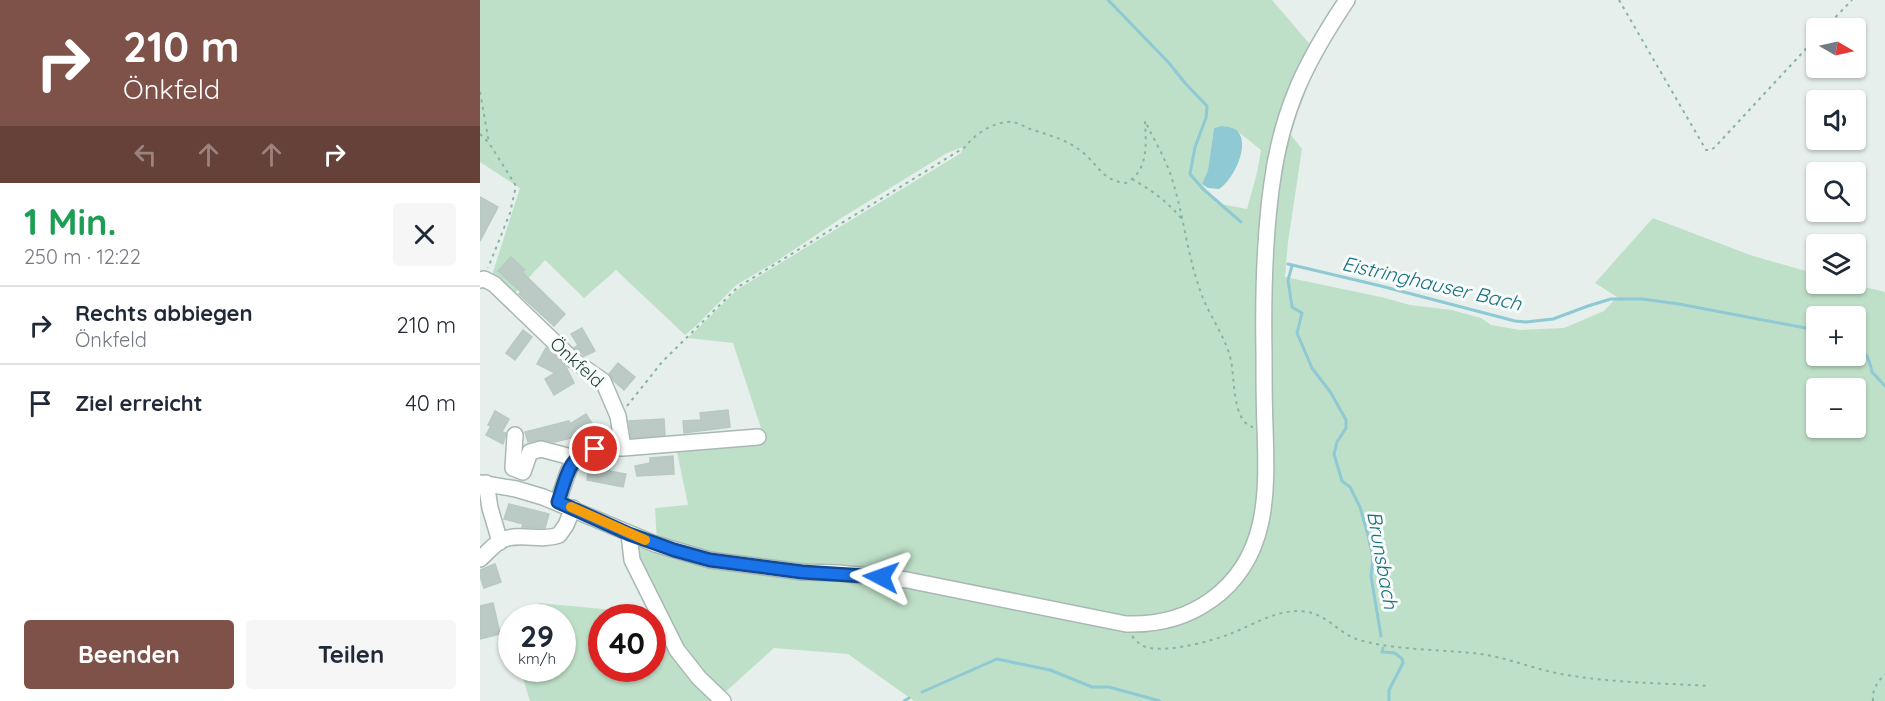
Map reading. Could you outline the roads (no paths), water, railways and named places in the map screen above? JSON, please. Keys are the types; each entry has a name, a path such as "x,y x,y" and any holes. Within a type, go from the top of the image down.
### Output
{"street":[{"path":"500,542 483,483 516,489 566,505 629,534 710,560 802,572 907,580 1116,622 1145,625 1169,620 1197,609 1218,596 1247,561 1256,543 1263,518 1267,475 1263,332 1265,261 1267,221 1278,150 1289,107 1304,71 1347,0"},
{"name":"Önkfeld","path":"482,279 494,284 573,360 602,380 618,416 623,448"},
{"path":"515,435 513,468 523,472 530,452 542,449 576,458"},
{"path":"480,559 506,539 556,536 563,531 568,472 576,458 584,452 595,449 758,437"},
{"path":"629,534 632,560 676,650 699,678 723,701"}],"water":[{"path":"1221,126 1238,131 1242,139 1241,155 1224,185 1219,189 1208,188 1202,184 1208,170 1214,128"}],"waterway":[{"name":"Eistringhauser Bach","path":"1108,0 1207,106 1206,118 1195,147 1190,174 1202,188 1241,222"},
{"name":"Eistringhauser Bach","path":"1288,264 1515,321 1553,319 1611,299 1642,299 1806,328"},
{"name":"Brunsbach","path":"1292,266 1288,280 1292,307 1302,313 1297,333 1312,368 1331,393 1346,420 1346,428 1337,442 1334,454 1342,481 1350,487 1360,507 1368,535 1373,558 1371,576 1381,636"},
{"name":"Eistringhauser Bach","path":"1866,355 1872,372 1885,386"},
{"name":"Brunsbach","path":"1383,648 1382,652 1395,653 1403,663 1389,690 1389,701"},
{"path":"922,692 997,659 1050,670 1092,687 1109,687 1160,701"},
{"path":"904,701 909,698"}]}
